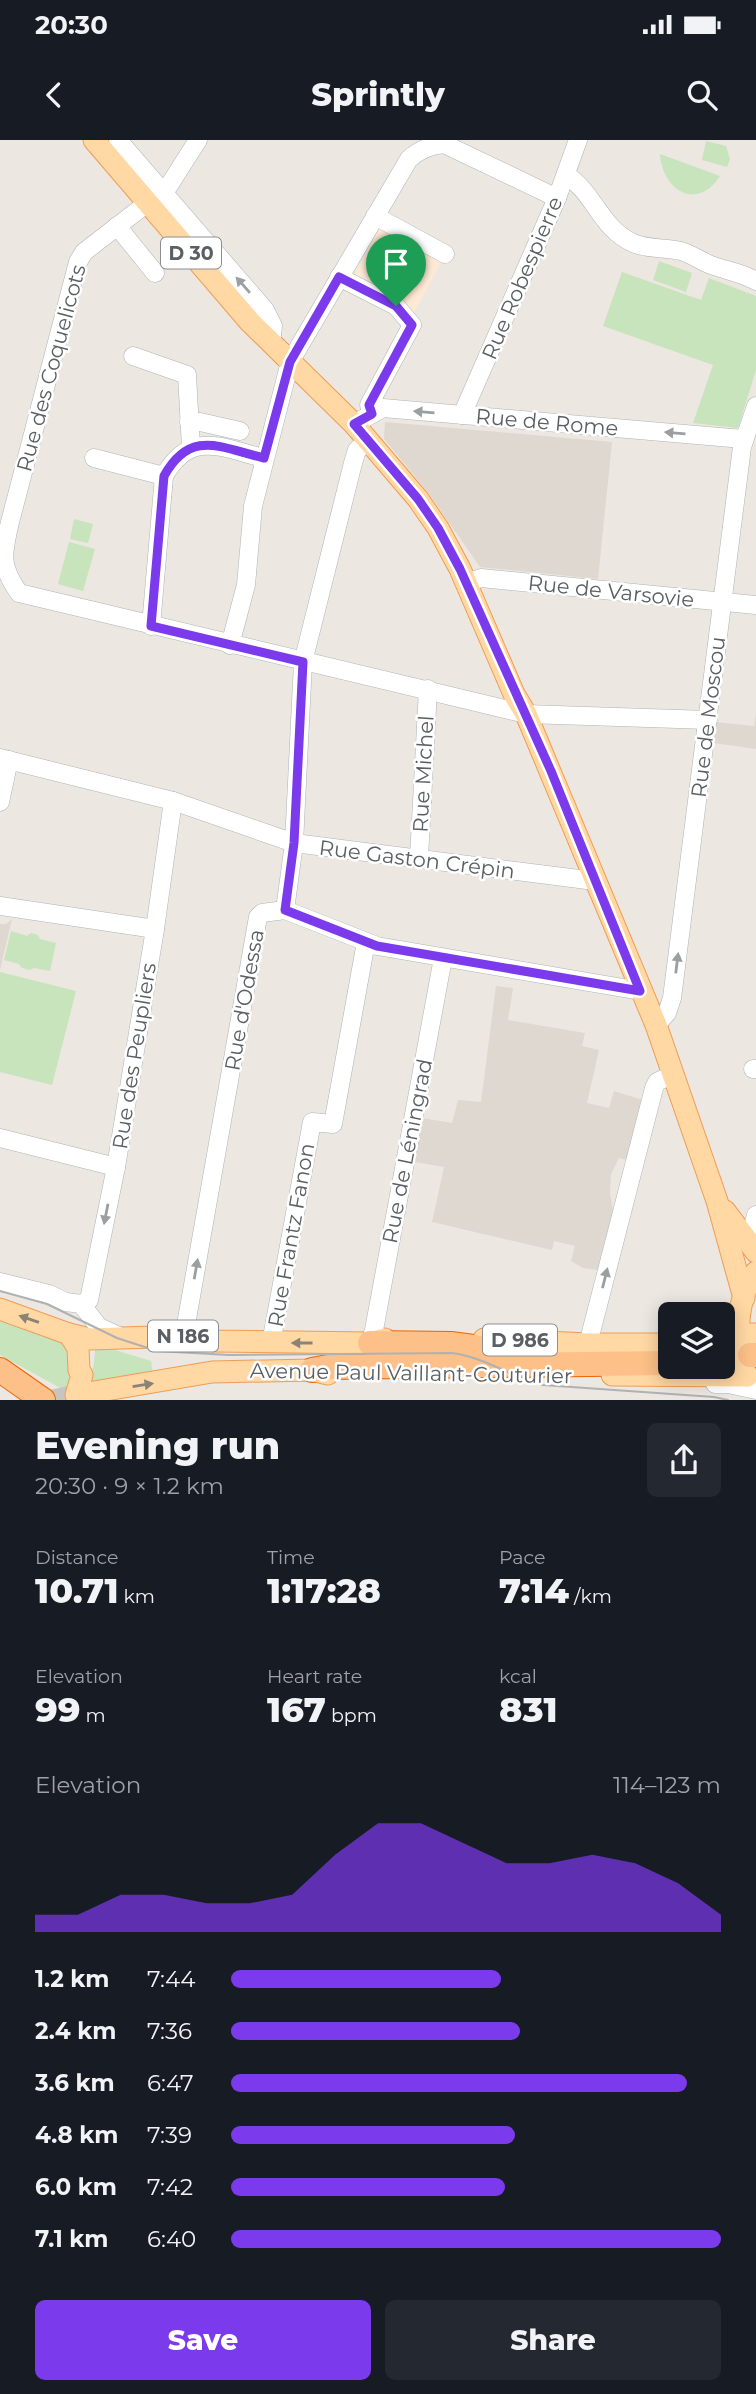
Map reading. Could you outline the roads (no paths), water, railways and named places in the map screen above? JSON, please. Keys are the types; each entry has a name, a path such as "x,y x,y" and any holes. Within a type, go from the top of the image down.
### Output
{"highway":[{"path":"370,1343 451,1344 503,1352 555,1355 658,1354"},
{"path":"312,1370 354,1366 658,1363"},
{"path":"0,1370 43,1400"},
{"path":"0,1384 37,1400"}],"main road":[{"name":"D 30","path":"94,140 154,197 249,321 290,362 363,419 368,441 418,499 438,528 466,583 514,694 526,714 656,1025 717,1201 744,1298"},
{"name":"D 30","path":"717,1201 755,1233"},
{"path":"750,1356 744,1298 747,1286 756,1272"},
{"name":"Avenue Paul Vaillant-Couturier","path":"0,1309 84,1331 123,1338 184,1336 214,1341 370,1343 386,1338 422,1338 658,1344"},
{"name":"Avenue Paul Vaillant-Couturier","path":"84,1331 78,1349 79,1385 212,1372 312,1370 330,1375 510,1373 608,1376 750,1356"}],"street":[{"path":"118,140 154,197"},
{"name":"Rue des Coquelicots","path":"198,140 174,181 84,252 78,262 5,521 0,565 6,580 19,593 526,714 708,720"},
{"name":"Rue Robespierre","path":"462,415 557,198 578,140"},
{"path":"230,645 246,584 253,506 290,362 409,159 417,152 444,144 557,198"},
{"path":"565,175 576,181 605,221 618,234 635,244 682,252 713,265 735,270 756,281"},
{"path":"376,216 445,254"},
{"path":"117,226 155,273"},
{"path":"339,277 396,306 412,325 363,419"},
{"path":"133,356 187,374 191,447"},
{"name":"Rue de Moscou","path":"656,1025 667,1013 672,998 722,601 747,444 756,407"},
{"name":"Rue de Rome","path":"363,419 383,408 747,444"},
{"path":"188,422 240,431"},
{"name":"Rue d'Odessa","path":"184,1336 258,917 262,913 285,910 294,843 303,662 353,463 357,450 368,441"},
{"path":"151,626 164,476 173,459 191,447 204,444 264,458"},
{"path":"94,458 164,476"},
{"name":"Rue de Varsovie","path":"466,583 481,578 756,605"},
{"name":"Rue Michel","path":"419,858 428,689"},
{"path":"0,802 4,759"},
{"name":"Rue Gaston Crépin","path":"4,759 173,801 294,843 595,881"},
{"name":"Rue des Peupliers","path":"81,1304 89,1300 116,1167 173,801"},
{"path":"0,906 155,929"},
{"path":"285,910 366,942 443,958 640,991"},
{"name":"Rue Frantz Fanon","path":"271,1343 312,1122 333,1124 366,942"},
{"name":"Rue de Léningrad","path":"370,1343 443,958"},
{"path":"588,1344 654,1088 663,1078 673,1074"},
{"path":"0,1138 116,1167"},
{"path":"0,1282 49,1293 66,1302 81,1304 84,1331"}],"tunnel":[{"path":"735,1362 754,1363"},
{"path":"53,1400 76,1395"}],"tram line":[{"path":"0,1291 47,1304 117,1338 157,1351 229,1355 452,1353 543,1385 728,1400"}]}
